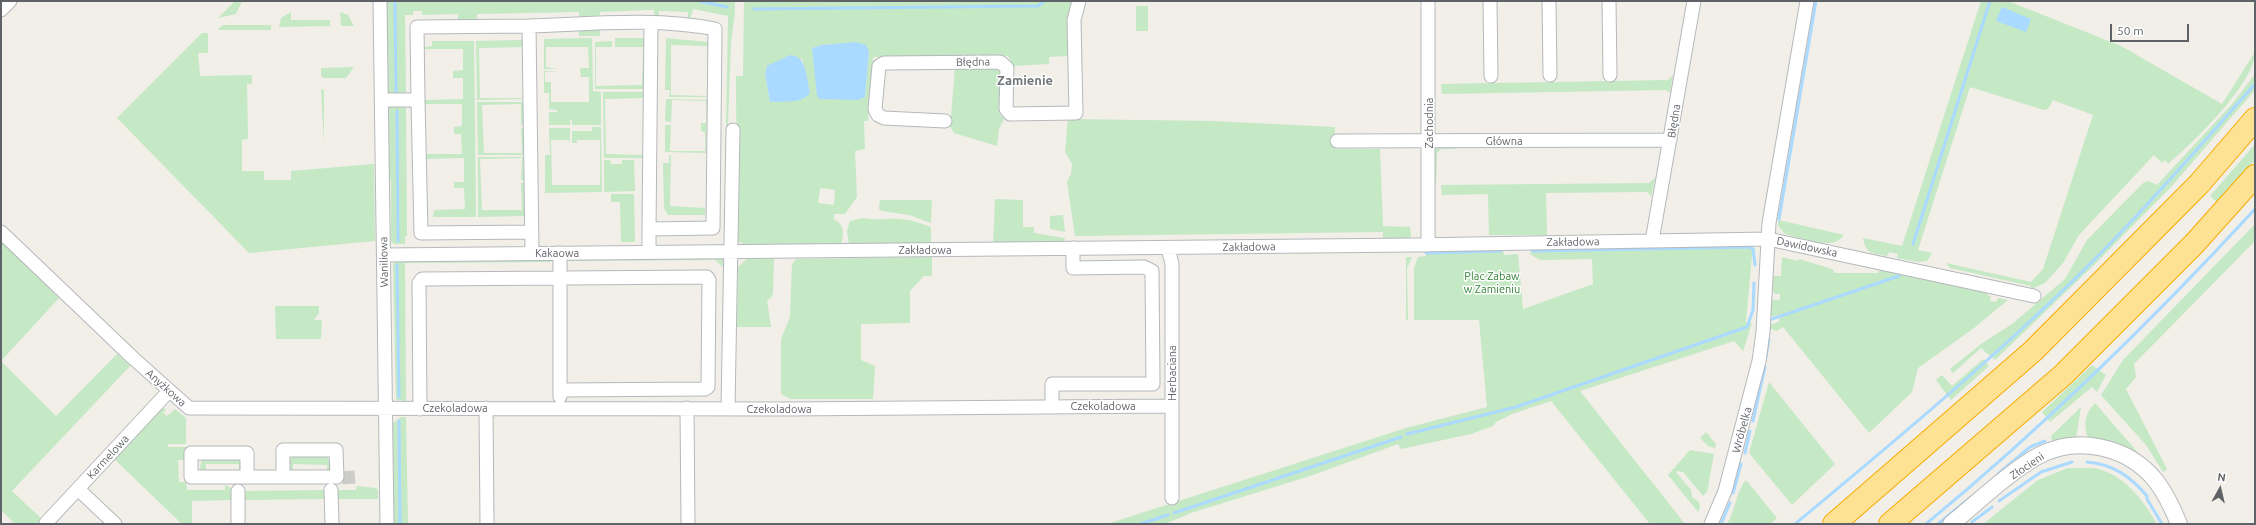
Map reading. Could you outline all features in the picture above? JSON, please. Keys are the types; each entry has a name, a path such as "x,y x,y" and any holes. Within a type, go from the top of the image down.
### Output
{"highway":[{"path":"1834,524 2034,351 2199,184 2255,119"},
{"path":"1890,524 2063,375 2194,244 2255,176"}],"street":[{"path":"1,10 10,1"},
{"name":"Waniliowa","path":"380,1 387,524"},
{"name":"Błędna","path":"945,121 884,118 878,115 875,109 879,66 884,63 1000,62 1007,68 1006,109 1010,114 1076,112 1074,20 1079,1"},
{"name":"Zachodnia","path":"1428,1 1428,245"},
{"path":"1490,1 1491,76"},
{"path":"1549,1 1550,75"},
{"path":"1609,1 1610,75"},
{"name":"Błędna","path":"1652,241 1694,1"},
{"name":"Dawidowska","path":"1807,1 1769,223 1768,239 2034,296"},
{"path":"532,232 421,233 417,22 529,26 651,23 688,24 715,29 725,130 730,252 728,408"},
{"path":"649,252 651,23"},
{"path":"529,26 532,253"},
{"path":"382,100 418,100"},
{"path":"649,229 714,228 725,130"},
{"name":"Główna","path":"1337,141 1429,142 1670,140"},
{"name":"Anyżkowa","path":"1,232 183,405 197,409 386,409"},
{"path":"466,232 466,254"},
{"name":"Zakładowa","path":"730,252 1428,245 1768,239"},
{"name":"Wróbelka","path":"1711,524 1725,491 1759,361 1763,332 1768,239"},
{"path":"1052,407 1052,384 1153,384 1152,271 1144,267 1073,268 1073,248"},
{"name":"Herbaciana","path":"1168,248 1172,264 1172,498"},
{"name":"Kakaowa","path":"384,255 730,252"},
{"path":"560,253 560,408"},
{"path":"420,409 419,283 422,279 705,276 709,280 708,387 706,389 560,390"},
{"path":"709,328 729,329"},
{"path":"1116,384 1117,406"},
{"path":"676,389 682,408 688,524"},
{"name":"Karmelowa","path":"46,523 169,391"},
{"name":"Czekoladowa","path":"386,409 1172,406"},
{"path":"486,408 486,524"},
{"name":"Złocieni","path":"1951,524 2037,457 2056,449 2079,446 2098,447 2126,456 2137,464 2155,480 2162,490 2179,524"},
{"path":"247,477 283,477 339,477 336,450 283,450 283,477"},
{"path":"78,489 116,524"},
{"path":"331,490 332,524"},
{"path":"238,495 238,524"}],"green space":[{"path":"235,1 242,1 236,14 218,18"},
{"path":"386,1 735,1 731,43 728,126 726,129 728,16 693,9 690,20 688,20 688,12 659,11 659,19 654,19 654,10 648,10 600,12 600,20 579,20 579,12 477,14 477,22 458,22 458,14 422,15 422,11 413,11 413,15 405,15 406,95 387,95"},
{"path":"744,1 1076,1 1069,57 1049,57 1049,64 1013,66 1008,56 873,57 868,121 864,121 865,149 855,151 857,197 845,214 834,214 834,220 840,224 843,230 841,245 748,246 737,241 736,76 743,76","holes":["839,44 869,51 865,97 822,45","802,59 810,92 805,98 770,102 765,74","820,188 835,190 834,205 818,203"]},
{"path":"1981,1 2008,1 2121,46 2222,104 2255,52 2252,65 2245,80 2234,96 2206,128 2168,164 2165,160 2162,163 2154,155 2079,235 2063,263 2045,283 2031,289 2031,286 1950,268 1946,263 2031,282 2043,269 2093,115 2053,100 2048,109 2044,110 1970,87 1918,250 1932,253 1927,261 1917,262 1897,258 1898,254 1889,252 1887,256 1874,253 1868,250 1864,244 1863,238 1902,246"},
{"path":"1136,6 1148,6 1148,31 1136,31"},
{"path":"291,12 291,20 330,20 330,26 279,27 281,18"},
{"path":"340,12 348,15 354,26 341,26"},
{"path":"223,25 271,25 271,30 217,30"},
{"path":"579,28 600,28 600,36 579,36"},
{"path":"202,33 208,33 208,53 198,53 200,76 252,75 252,84 247,84 248,139 242,140 242,171 264,171 264,180 291,180 291,171 374,164 375,241 249,253 117,118"},
{"path":"592,38 593,91 601,92 601,125 572,125 572,120 570,120 570,125 549,125 549,112 557,112 557,110 549,109 549,93 544,93 544,71 557,71 545,72 545,82 551,82 551,102 589,102 589,77 581,77 580,68 589,68 588,47 546,47 546,67 557,69 544,69 544,39"},
{"path":"615,38 644,38 643,89 595,89 595,42 612,41 612,47 596,47 596,86 642,85 643,47 615,47"},
{"path":"666,38 708,42 708,46 671,45 671,95 707,97 669,97 670,90 665,90"},
{"path":"522,40 522,47 479,48 480,98 523,99 477,100 476,41"},
{"path":"432,41 474,41 476,217 433,217 434,210 465,209 464,188 454,188 454,182 464,182 464,158 425,159 425,154 462,154 461,134 454,134 454,127 462,126 462,104 425,104 425,100 463,99 463,78 453,78 453,71 463,70 463,49 424,49 424,47 432,46"},
{"path":"354,67 346,78 324,78 321,76 321,68"},
{"path":"997,67 1002,72 1000,115 1004,119 999,129 997,146 954,133 950,127 955,68"},
{"path":"2255,74 2255,90 2171,187 2093,266 1995,360 1981,348 1953,373 1950,369 1981,344 2012,324 2065,279 2087,240 2143,183 2149,181 2157,185 2232,104"},
{"path":"1673,75 1670,93 1666,90 1442,94 1441,84 1668,80"},
{"path":"324,89 324,144 321,90"},
{"path":"603,92 643,92 643,98 605,99 606,154 642,155 642,158 604,158"},
{"path":"666,99 707,100 706,153 665,152 665,125 671,125 670,151 705,151 705,132 701,131 701,123 706,123 706,101 672,100 671,122 665,121"},
{"path":"477,102 523,102 523,125 521,125 521,104 482,105 484,153 522,153 521,129 523,127 523,155 478,155"},
{"path":"387,106 406,106 407,236 405,236 405,244 394,244 391,241 391,180 387,180"},
{"path":"1068,119 1212,121 1335,127 1335,149 1380,149 1383,226 1410,227 1411,237 1400,240 1383,239 1383,232 1075,236 1067,182 1071,174 1072,164 1065,152"},
{"path":"592,127 601,127 602,192 545,193 545,155 550,155 549,128 570,128 570,143 569,140 551,140 552,185 600,185 600,140 577,140 577,143 572,143 572,131 592,131"},
{"path":"2255,144 2255,160 2217,202 2210,196"},
{"path":"1437,146 1456,146 1456,149 1441,149 1437,153 1436,184 1433,180 1434,148"},
{"path":"669,155 671,155 670,206 705,208 705,215 668,215 664,208 663,163 669,163"},
{"path":"478,157 523,157 524,180 521,180 522,158 480,159 482,210 522,210 521,183 524,183 524,216 478,217"},
{"path":"604,160 610,160 611,164 622,164 622,160 634,160 635,191 604,192"},
{"path":"1655,178 1651,197 1648,192 1546,193 1547,235 1489,235 1488,194 1442,195 1441,185 1649,183"},
{"path":"611,194 634,194 635,242 621,242 620,202 611,202"},
{"path":"995,199 1023,200 1023,227 1034,227 1034,233 1065,238 1063,245 993,246"},
{"path":"880,200 932,200 931,223 909,215 882,211 879,209"},
{"path":"1063,215 1065,232 1050,229 1050,216"},
{"path":"863,218 905,219 931,227 931,246 849,245 847,231 850,221"},
{"path":"1778,220 1844,235 1833,243 1808,241 1785,234 1778,225"},
{"path":"2255,224 2255,241 2134,364 2136,377 2126,389 2167,469 2163,472 2146,445 2101,395 2123,360"},
{"path":"1,241 59,298 1,361"},
{"name":"Plac Zabaw w Zamieniu","path":"1750,245 1756,250 1752,255 1746,323 1752,323 1743,351 1734,341 1580,391 1685,524 1650,524 1551,401 1512,414 1496,422 1493,426 1471,434 1401,449 1398,444 1310,476 1191,513 1165,524 1107,524 1406,428 1487,407 1479,320 1414,320 1414,268 1418,257 1426,256 1425,250 1503,250 1504,255 1518,254 1523,309 1593,284 1592,259 1540,260 1530,254 1532,249"},
{"path":"721,257 723,259 723,267 715,260 569,261 569,258"},
{"path":"932,257 932,276 924,276 910,291 910,323 861,324 861,360 875,366 873,399 791,399 781,394 781,339 790,317 792,264 796,259"},
{"path":"1406,257 1412,257 1407,268 1408,320 1406,320"},
{"path":"1782,257 1798,261 1799,259 1832,269 1835,273 1878,273 1881,268 1987,290 1988,296 1991,296 1990,301 1996,302 1998,298 2008,300 1974,328 1918,368 1912,392 1869,433 1783,327 1777,331 1769,328 1769,325 1779,322 1780,315 1770,317 1772,300 1780,300 1780,294 1775,294 1771,290 1773,276 1781,276"},
{"path":"551,259 551,262 405,263 406,401 396,400 393,264 396,261"},
{"path":"747,259 774,259 773,293 771,298 767,300 771,327 737,327 738,267"},
{"path":"275,306 319,306 319,313 314,320 322,320 321,339 276,339"},
{"path":"117,354 130,366 12,491 44,521 42,524 15,524 1,510 1,361 56,416"},
{"path":"1983,359 1989,366 1951,400 1936,380 1942,375 1952,386"},
{"path":"2092,365 2106,375 2097,392 2092,387 2050,422 2042,412"},
{"path":"1769,382 1835,464 1792,505 1749,453"},
{"path":"2095,403 2153,470 2088,438 2085,424 2086,419 2089,411"},
{"path":"161,406 166,410 163,413 167,416 175,409 186,418 186,444 168,444 168,447 187,447 186,460 178,460 179,482 186,482 187,490 225,490 225,485 231,488 232,500 192,501 192,524 182,524 112,457"},
{"path":"2081,407 2076,438 2052,442 2051,436"},
{"path":"401,417 406,417 408,524 394,524 393,423"},
{"path":"1706,432 1716,444 1715,448 1708,446 1700,438"},
{"path":"1690,450 1714,454 1707,492 1703,496 1683,472 1676,472 1691,490 1692,497 1699,502 1700,507 1698,512 1668,475"},
{"path":"240,457 245,465 239,473 239,464 206,464 206,473 201,470 200,467 202,459"},
{"path":"293,457 327,457 332,468 327,473 327,465 293,464 293,473 288,470 289,459"},
{"path":"2068,468 2099,469 2118,478 2140,498 2157,524 1983,524 2038,480"},
{"path":"1746,480 1777,518 1770,524 1727,524 1742,485"},
{"path":"357,486 376,488 378,490 378,499 338,499 338,490 356,490"},
{"path":"325,490 326,499 245,500 245,491"}],"water":[{"path":"2002,7 2031,19 2026,32 1996,21"},
{"path":"856,42 866,45 869,51 865,97 858,100 820,99 817,96 812,48 822,45"},
{"path":"790,55 796,56 803,63 810,92 807,96 798,100 787,102 770,102 765,74 767,66"}],"waterway":[{"path":"395,1 396,92"},
{"path":"699,1 727,7"},
{"path":"754,9 1038,6 1044,1"},
{"path":"1779,219 1816,1"},
{"path":"1913,244 1990,1"},
{"path":"1795,524 1962,383 2058,295 2134,218 2255,84"},
{"path":"397,111 398,241"},
{"path":"1926,524 2012,450 2096,372 2177,292 2255,209"},
{"path":"1533,251 1750,247 1753,249 1755,265"},
{"path":"1426,253 1501,251"},
{"path":"397,265 399,397"},
{"path":"1772,319 1899,276"},
{"path":"1407,434 1516,407 1747,327 1753,310 1754,283"},
{"path":"1766,357 1769,339"},
{"path":"1753,421 1765,367"},
{"path":"399,421 400,524"},
{"path":"1745,453 1750,431"},
{"path":"1174,513 1401,437"},
{"path":"1998,474 2030,447 2045,441"},
{"path":"1999,501 2041,472 2072,462"},
{"path":"2087,462 2105,465 2128,477 2147,496 2147,499 2162,524"},
{"path":"1733,493 1741,464"},
{"path":"1938,524 1971,497"},
{"path":"1721,524 1730,503"},
{"path":"1972,522 1992,507"},
{"path":"1140,524 1168,515"}],"tunnel":[{"path":"342,478 355,477"}],"district":[{"name":"Zamienie","path":"1025,81"}]}
